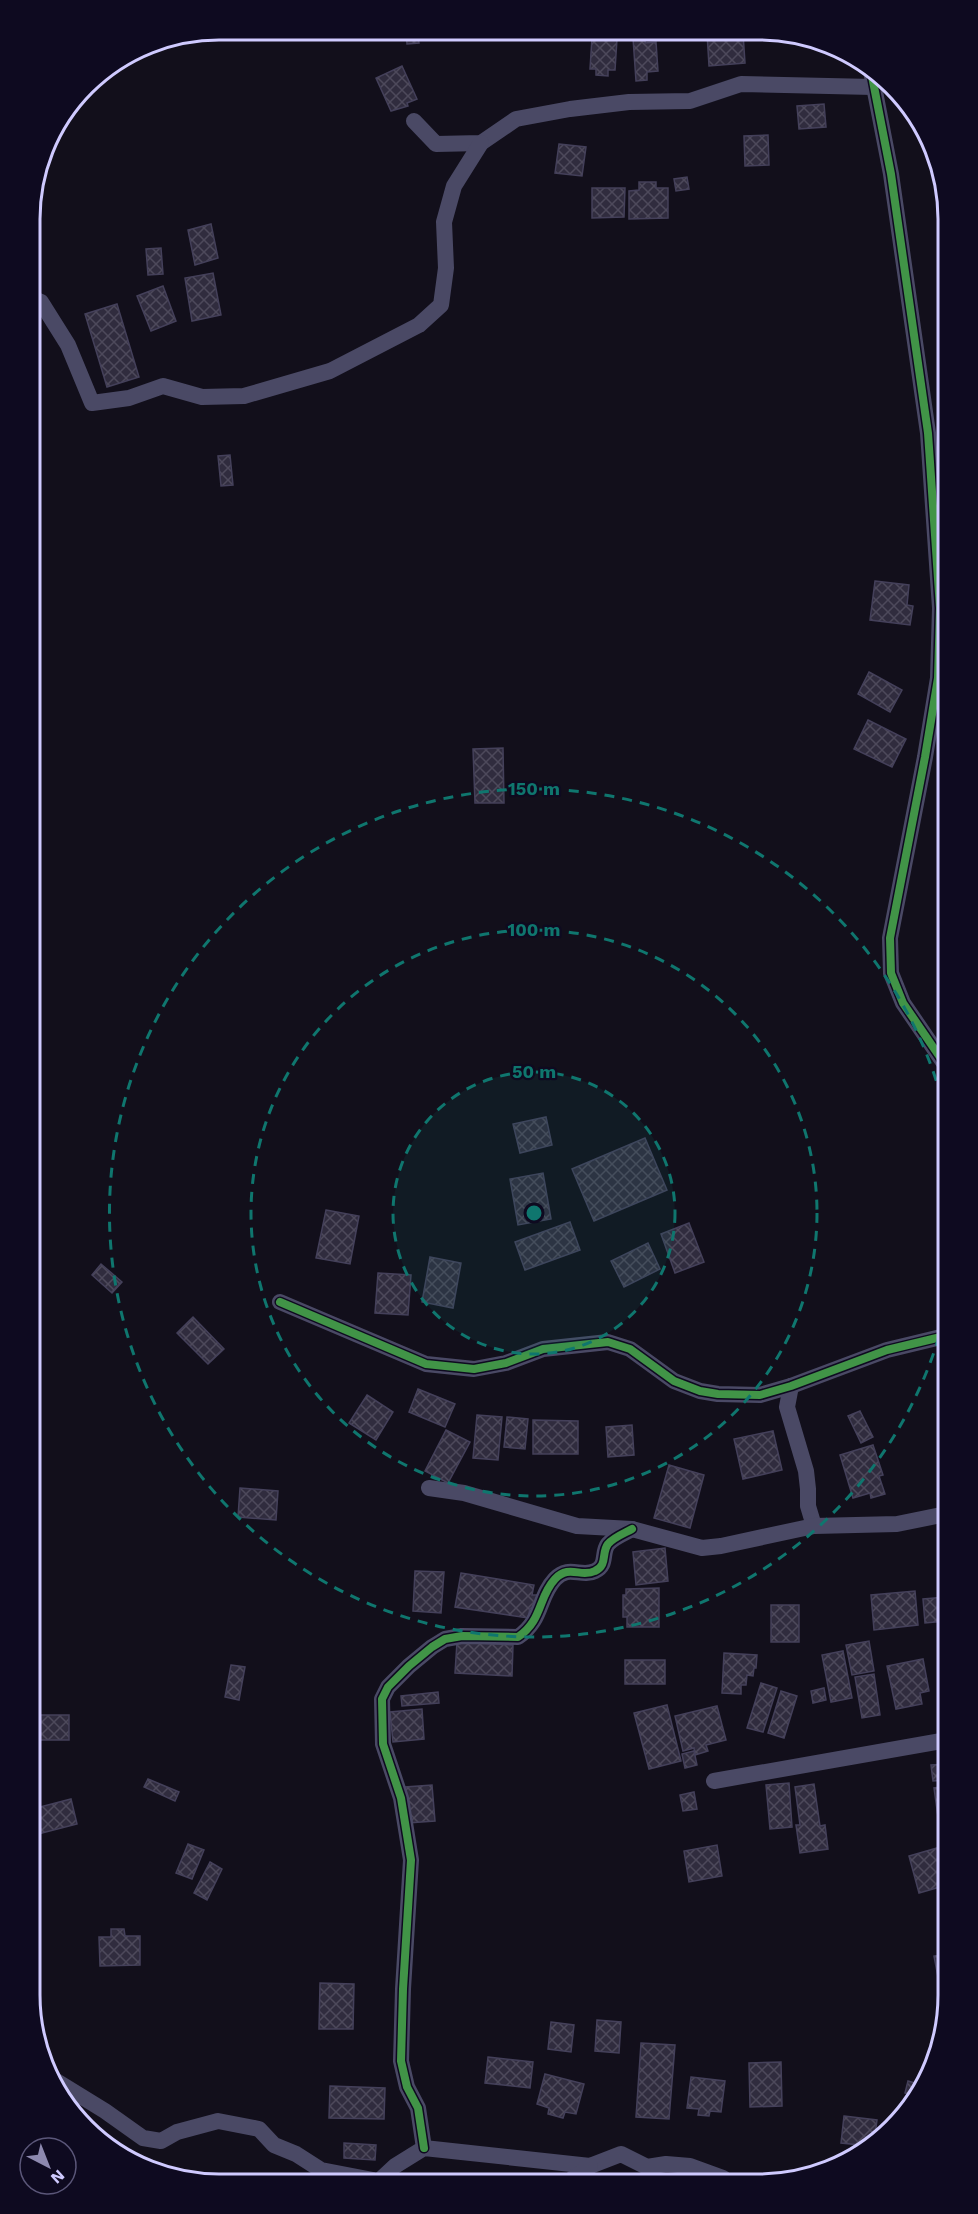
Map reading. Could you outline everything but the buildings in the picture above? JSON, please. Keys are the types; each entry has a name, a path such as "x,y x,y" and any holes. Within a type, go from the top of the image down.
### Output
{"street":[{"path":"41,302 68,345 92,403 129,398 162,386 202,397 244,396 330,371 419,325 441,305 446,268 444,222 454,186 481,142 516,119 570,109 629,102 690,101 741,84 868,79"},
{"path":"873,83 935,430 938,531"},
{"path":"414,121 436,144 481,142"},
{"path":"938,680 926,757 890,938 891,974 903,1003 938,1054"},
{"path":"280,1302 426,1364 474,1369 506,1363 543,1349 608,1342 630,1349 674,1381 718,1394 760,1395 791,1386 887,1350 937,1338"},
{"path":"791,1386 787,1407 806,1471 808,1506 814,1526"},
{"path":"429,1488 464,1493 577,1526 632,1529 702,1548 814,1526 897,1524 937,1516"},
{"path":"424,2148 418,2108 406,2088 401,2061 411,1860 401,1798 383,1744 382,1699 388,1687 409,1666 445,1639 462,1636 518,1636 526,1631 534,1622 551,1584 558,1576 576,1571 592,1573 599,1569 604,1563 609,1543 632,1529"},
{"path":"714,1781 937,1742"},
{"path":"68,2088 143,2138 161,2141 177,2132 218,2121 259,2129 274,2145 296,2154 321,2170 342,2174"},
{"path":"387,2174 395,2166 424,2148 590,2166"},
{"path":"579,2174 590,2166 621,2154 647,2167 666,2164 690,2166 712,2174"}],"cycle path":[{"path":"873,83 891,174 928,433 938,576"},
{"path":"938,680 890,938 891,973 903,1003 938,1054"},
{"path":"280,1302 426,1364 474,1369 506,1363 543,1349 608,1342 630,1349 674,1381 700,1391 718,1394 760,1395 791,1386 887,1350 937,1338"},
{"path":"424,2148 418,2108 407,2087 401,2061 411,1860 401,1798 383,1744 382,1699 388,1687 409,1666 445,1639 462,1636 518,1637 532,1623 555,1579 565,1572 590,1573 595,1571 602,1566 608,1544 632,1529"}]}
